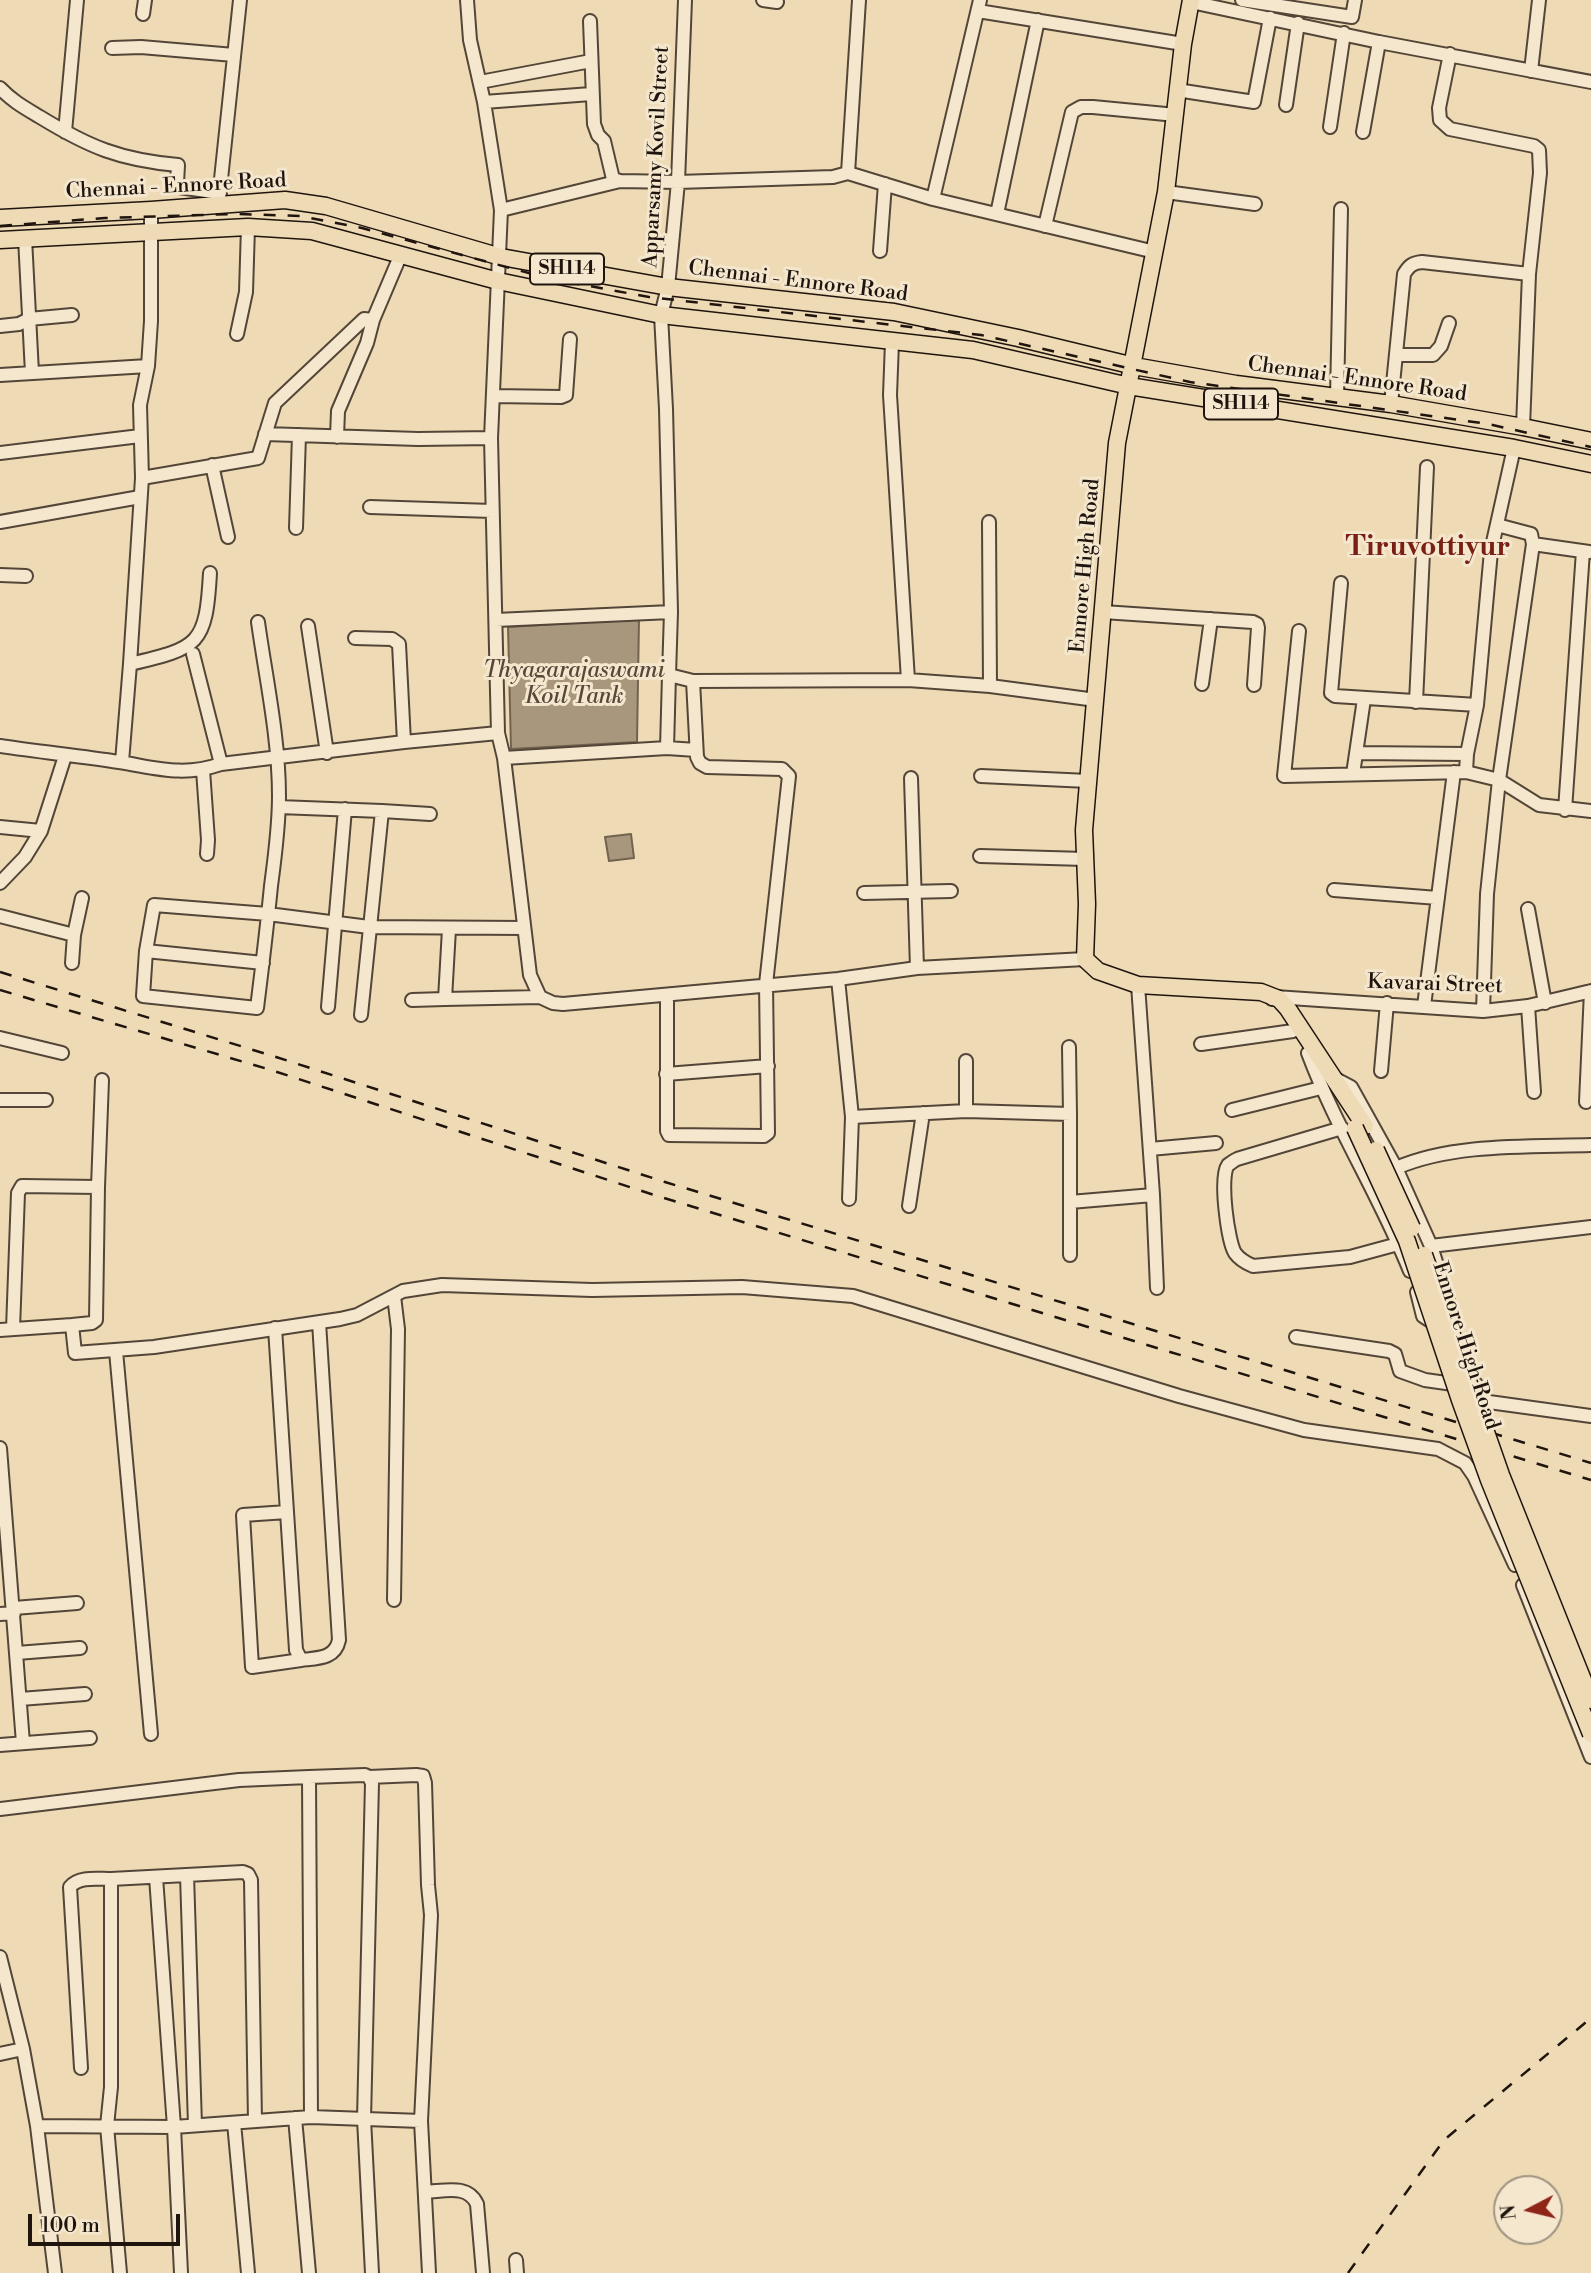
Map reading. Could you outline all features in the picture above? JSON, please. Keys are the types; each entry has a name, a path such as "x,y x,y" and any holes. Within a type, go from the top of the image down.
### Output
{"main road":[{"name":"Ennore High Road","path":"1085,959 1084,830 1117,443 1166,192 1182,44 1191,1"},
{"name":"Chennai - Ennore Road","path":"0,218 151,210 219,199 285,200 326,206 501,257 668,287 894,312 1134,366 1236,384 1391,404 1591,441"},
{"name":"Chennai - Ennore Road","path":"0,240 248,227 312,231 498,281 661,315 973,350 1129,386 1514,448 1591,464"},
{"path":"1085,959 1098,971 1138,985 1269,997"},
{"name":"Ennore High Road","path":"1269,997 1332,1087 1354,1127 1407,1241 1489,1480 1591,1734"},
{"name":"Ennore High Road","path":"1269,997 1288,1009 1327,1083 1395,1186 1423,1254 1505,1488 1591,1700"}],"street":[{"path":"65,132 77,0"},
{"path":"143,14 145,0"},
{"path":"0,88 10,99 99,149 141,162 178,166 179,187 219,199 240,0"},
{"path":"467,0 470,40 484,102 501,210 491,439 498,733 504,758 530,975 540,998"},
{"name":"Apparsamy Kovil Street","path":"667,748 671,612 661,315 668,287 678,182 685,0"},
{"path":"763,0 777,2"},
{"path":"848,173 859,0"},
{"path":"1242,0 1323,6 1352,16 1355,0"},
{"path":"1531,71 1539,0"},
{"path":"1191,1 1379,42 1591,82"},
{"path":"933,199 979,5 1038,20 1182,44"},
{"path":"1177,90 1254,102 1270,18"},
{"path":"997,214 1038,20"},
{"path":"590,21 594,124 598,135 604,141 611,176 620,181"},
{"path":"1286,105 1298,23"},
{"path":"1330,127 1344,33"},
{"path":"1363,132 1379,42"},
{"path":"111,48 141,47 234,55"},
{"path":"1450,54 1439,108 1440,120 1450,129 1534,146 1539,150 1540,173 1529,274 1523,427"},
{"path":"480,82 591,61"},
{"path":"484,102 591,94"},
{"path":"1045,226 1072,112 1082,107 1093,107 1176,115"},
{"path":"501,210 620,181 833,177 848,173 933,199 1155,252"},
{"path":"880,251 885,184"},
{"path":"1166,192 1255,204"},
{"path":"1337,397 1341,209"},
{"path":"121,762 142,478 140,405 148,366 151,321 151,210"},
{"path":"237,334 246,292 248,227"},
{"path":"25,238 32,373"},
{"path":"337,436 338,411 368,344 373,320 401,254"},
{"path":"1391,404 1404,274 1413,263 1529,274"},
{"path":"0,326 19,324 29,319 72,315"},
{"path":"142,478 258,458 275,403 364,319 373,320"},
{"path":"1396,355 1433,355 1441,346 1449,323"},
{"path":"493,396 566,395 570,340"},
{"path":"892,342 890,395 908,680"},
{"path":"0,375 148,366"},
{"path":"265,434 491,439"},
{"path":"296,528 299,435"},
{"path":"0,453 141,436"},
{"path":"1424,1006 1438,898 1460,772 1467,754 1477,705 1491,551 1514,448"},
{"path":"212,465 228,537"},
{"path":"1416,702 1427,467"},
{"path":"0,522 140,498"},
{"path":"370,507 492,511"},
{"path":"989,523 990,686"},
{"path":"1483,1010 1487,894 1499,780 1533,544 1531,534 1497,526"},
{"path":"1533,544 1587,552 1565,810"},
{"path":"130,664 165,655 192,643 202,628 210,573"},
{"path":"0,575 26,576"},
{"path":"1341,583 1331,693 1335,696 1364,699 1477,705"},
{"path":"496,620 671,612"},
{"path":"1103,612 1253,621 1257,624 1254,685"},
{"path":"1202,684 1211,619"},
{"path":"258,622 278,759 279,807 268,914 263,962 257,1008 144,996 146,951 155,905 268,914 369,927 524,928"},
{"path":"308,626 327,753"},
{"path":"1299,631 1284,776 1460,772 1499,780 1539,806 1591,811"},
{"path":"355,638 398,641 404,742"},
{"path":"194,654 222,765"},
{"path":"669,675 693,681 908,680 990,686 1096,700"},
{"path":"667,996 666,1074 669,1135 764,1136 769,1130 766,984 789,776 782,769 707,766 700,763 696,750 693,681"},
{"path":"1353,774 1364,699"},
{"path":"0,746 121,762 157,770 203,771 222,765 498,733"},
{"path":"504,758 667,748 696,750"},
{"path":"1356,753 1467,754"},
{"path":"0,883 25,857 41,831 65,756"},
{"path":"203,771 207,854"},
{"path":"981,776 1088,781"},
{"path":"911,778 917,968"},
{"path":"279,807 430,814"},
{"path":"328,1007 345,809"},
{"path":"361,1016 382,811"},
{"path":"0,827 41,831"},
{"path":"980,856 1085,859"},
{"path":"1334,890 1438,898"},
{"path":"864,893 951,891"},
{"path":"72,963 74,935 82,898"},
{"path":"1528,909 1545,1003"},
{"path":"0,916 74,935"},
{"path":"444,999 449,929"},
{"path":"146,951 263,962"},
{"path":"412,1000 540,998 563,1004 838,979 917,968 1085,959"},
{"path":"838,979 852,1117 849,1199"},
{"path":"1138,985 1157,1288"},
{"path":"1586,1102 1591,991"},
{"name":"Kavarai Street","path":"1269,997 1483,1010 1528,1006 1591,991"},
{"path":"1381,1071 1387,1003"},
{"path":"1528,1006 1534,1092"},
{"path":"1200,1044 1293,1031"},
{"path":"0,1038 62,1053"},
{"path":"1069,1047 1070,1255"},
{"path":"1308,1053 1354,1127 1413,1280 1423,1316 1429,1320 1452,1315"},
{"path":"966,1061 966,1111"},
{"path":"666,1074 768,1066"},
{"path":"98,1187 22,1186 19,1189 6,1330 92,1323 96,1320 102,1080"},
{"path":"1232,1110 1327,1083 1351,1087 1396,1168 1431,1246 1481,1396 1489,1402 1591,1416"},
{"path":"0,1100 46,1100"},
{"path":"852,1117 966,1111 1070,1114"},
{"path":"909,1206 923,1113"},
{"path":"1354,1127 1237,1159 1228,1165 1224,1175 1233,1251 1241,1260 1253,1266 1350,1257 1398,1244"},
{"path":"1150,1149 1216,1143"},
{"path":"1396,1168 1427,1157 1497,1148 1591,1146"},
{"path":"1070,1202 1153,1195"},
{"path":"1431,1246 1591,1227"},
{"path":"72,1325 75,1353 116,1351 357,1315 416,1287 442,1285 592,1290 742,1287 853,1296 1179,1396 1291,1427 1422,1446 1452,1454 1465,1463 1492,1512 1591,1757"},
{"path":"394,1296 398,1329 394,1600"},
{"path":"287,1512 243,1515 252,1667 324,1658 336,1650 339,1640 319,1322"},
{"path":"275,1328 296,1650 301,1660"},
{"path":"1296,1338 1389,1351 1395,1354 1400,1371 1409,1376 1478,1388"},
{"path":"116,1351 151,1734"},
{"path":"0,1448 23,1743"},
{"path":"0,1615 77,1603"},
{"path":"17,1653 80,1648"},
{"path":"20,1699 85,1694"},
{"path":"0,1745 90,1738"},
{"path":"0,1809 239,1780 365,1775 423,1776 427,1875 432,1915 421,2121 429,2273"},
{"path":"309,1777 311,2117"},
{"path":"369,1777 372,1783 373,1812 364,2119 372,2273"},
{"path":"81,2068 70,1887 74,1882 243,1872 248,1874 251,1880 255,2121"},
{"path":"187,1875 195,2125"},
{"path":"156,1877 174,2127 181,2273"},
{"path":"111,1878 111,2087 107,2126 120,2273"},
{"path":"0,1957 23,2049 37,2126 55,2273"},
{"path":"0,2054 23,2049"},
{"path":"37,2126 174,2127 311,2117 421,2121"},
{"path":"295,2118 309,2273"},
{"path":"234,2123 248,2273"},
{"path":"426,2192 460,2190 474,2196 483,2273"}],"water":[{"name":"Thyagarajaswami Koil Tank","path":"639,619 637,742 511,749 508,627"},
{"path":"631,834 634,858 609,861 605,837"}],"railway":[{"path":"0,226 105,218 236,214 300,216 362,228 551,279 649,297 981,335 1190,382 1488,424 1591,447"},
{"path":"0,972 665,1182 1591,1463"},
{"path":"0,990 271,1070 651,1194 1591,1480"},
{"path":"1348,2273 1444,2140 1591,2018"}],"district":[{"name":"Tiruvottiyur","path":"1428,548"}]}
